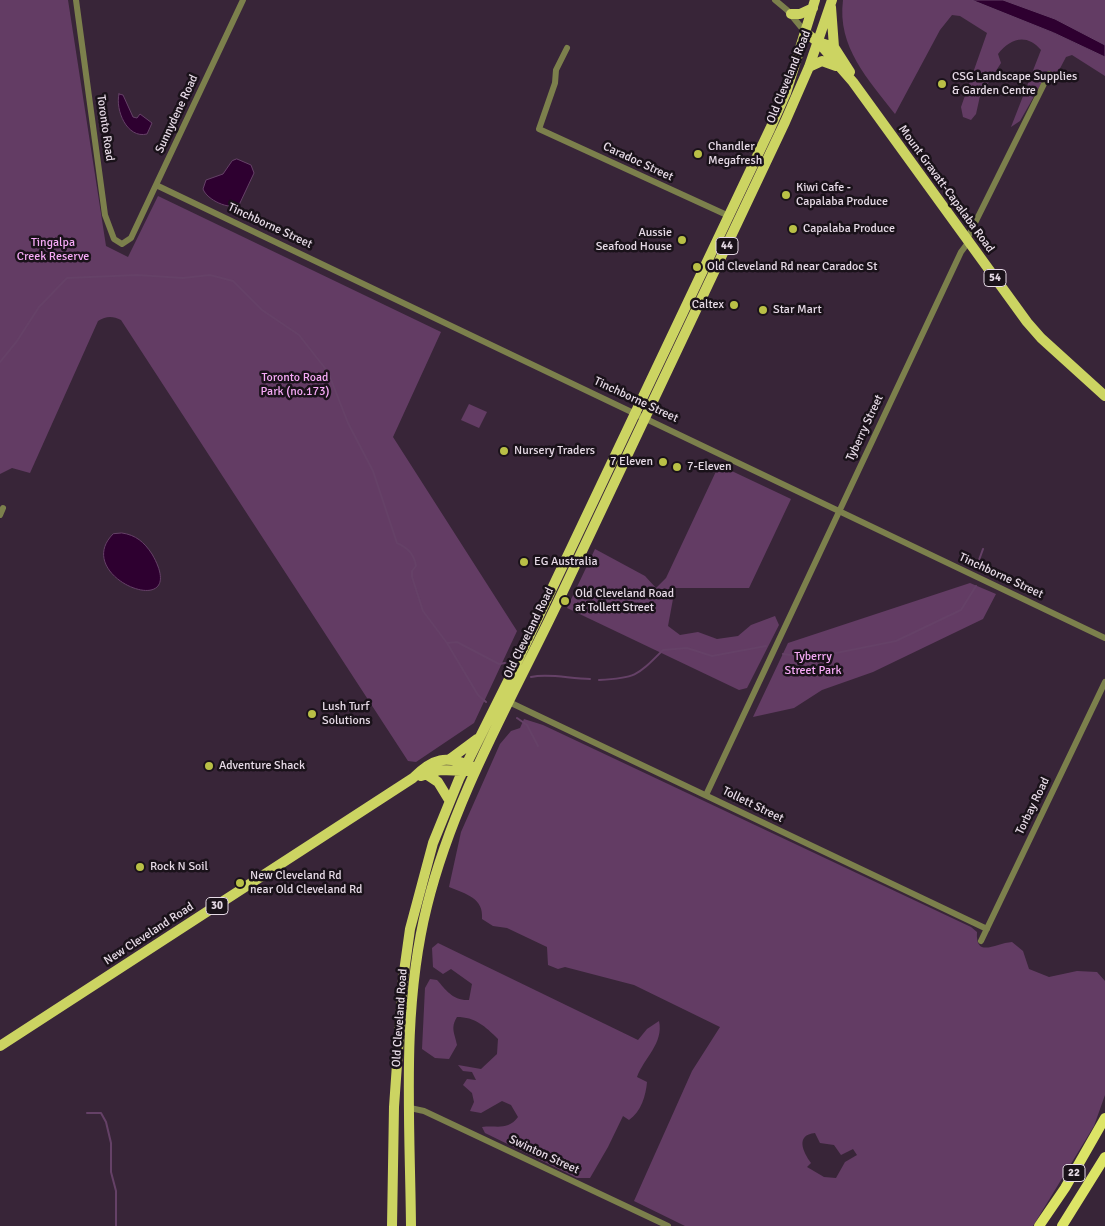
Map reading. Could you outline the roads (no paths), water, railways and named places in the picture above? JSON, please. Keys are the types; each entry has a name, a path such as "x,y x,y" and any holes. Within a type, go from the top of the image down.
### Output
{"highway":[{"name":"22","path":"1039,1226 1070,1180 1105,1118"},
{"name":"22","path":"1062,1226 1105,1156"}],"main road":[{"name":"Old Cleveland Road","path":"392,1226 397,1058 405,962 423,874 449,800 641,415 809,67 831,2"},
{"name":"54","path":"831,2 834,47"},
{"path":"790,14 800,14 814,4"},
{"name":"Old Cleveland Road","path":"411,1226 410,1108 412,1004 422,928 441,855 476,771 641,415 786,93 814,4"},
{"name":"Mount Gravatt-Capalaba Road","path":"806,33 818,42 853,82 967,239 1042,338 1105,396"},
{"name":"Mount Gravatt-Capalaba Road","path":"818,42 834,47 853,82"},
{"path":"809,67 819,62 827,61 841,69"},
{"name":"44","path":"450,758 478,739"},
{"name":"New Cleveland Road","path":"0,1046 413,778 422,770 450,758 464,767 476,771"},
{"name":"New Cleveland Road","path":"413,778 440,770 464,767"},
{"path":"426,774 438,782 449,800"}],"street":[{"name":"Toronto Road","path":"76,0 108,226 114,239 122,244 131,238"},
{"name":"Sunnydene Road","path":"131,238 243,0"},
{"path":"775,0 806,33"},
{"name":"Caradoc Street","path":"567,48 556,70 555,83 539,129 729,216"},
{"name":"Tyberry Street","path":"706,795 937,301 967,244 967,239 1049,74"},
{"name":"Tinchborne Street","path":"156,185 1105,638"},
{"name":"Torbay Road","path":"981,941 1105,682"},
{"name":"Tollett Street","path":"509,702 987,929"},
{"name":"Swinton Street","path":"410,1108 424,1111 668,1226"}],"waterway":[{"path":"0,362 17,341 39,307 67,278 137,275 183,278 210,275 233,281 262,310 299,335 328,372 348,423 373,471 397,543 407,549 414,558 416,566 412,571 412,577 423,611 447,643 478,695 486,702"},
{"path":"982,572 979,560 983,549"},
{"path":"783,654 811,658 896,641 961,610 976,586"},
{"path":"448,643 457,642 499,664 505,663"},
{"path":"599,680 621,678 635,674 663,650 687,648 712,656 766,646"},
{"path":"531,677 590,679"},
{"path":"517,718 527,725 538,746"},
{"path":"87,1113 101,1113 106,1122 111,1143 111,1172 116,1191 116,1226"}],"place":[{"name":"CSG Landscape Supplies & Garden Centre","path":"942,84"},
{"name":"Chandler Megafresh","path":"698,154"},
{"name":"Kiwi Cafe - Capalaba Produce","path":"786,195"},
{"name":"Capalaba Produce","path":"793,229"},
{"name":"Aussie Seafood House","path":"682,240"},
{"name":"Old Cleveland Rd near Caradoc St","path":"697,267"},
{"name":"Caltex","path":"734,305"},
{"name":"Star Mart","path":"763,310"},
{"name":"Nursery Traders","path":"504,451"},
{"name":"7 Eleven","path":"663,462"},
{"name":"7-Eleven","path":"677,467"},
{"name":"EG Australia","path":"524,562"},
{"name":"Old Cleveland Road at Tollett Street","path":"565,601"},
{"name":"Lush Turf Solutions","path":"312,714"},
{"name":"Adventure Shack","path":"209,766"},
{"name":"Rock N Soil","path":"140,867"},
{"name":"New Cleveland Rd near Old Cleveland Rd","path":"240,883"}],"park label":[{"name":"Tingalpa Creek Reserve","path":"53,250"},
{"name":"Toronto Road Park (no.173)","path":"295,385"},
{"name":"Tyberry Street Park","path":"813,664"}]}
